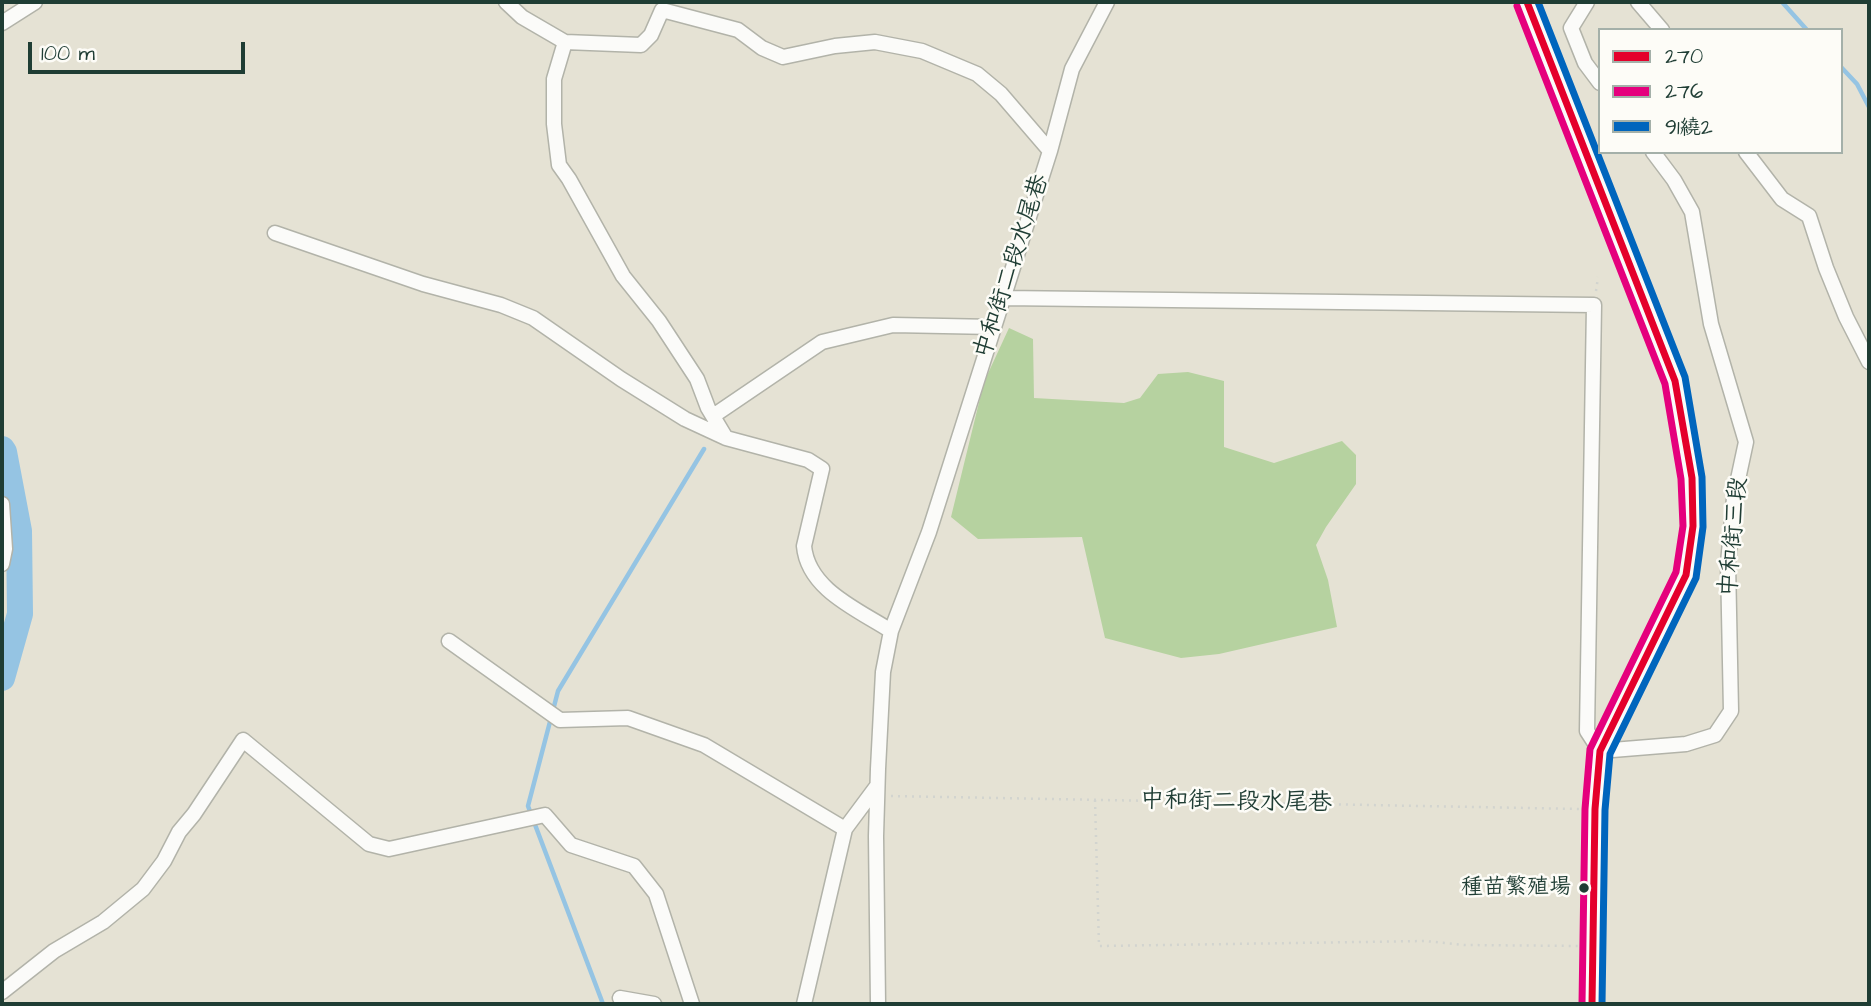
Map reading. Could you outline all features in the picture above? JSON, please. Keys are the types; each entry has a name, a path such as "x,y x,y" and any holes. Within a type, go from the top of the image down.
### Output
{"main road":[{"name":"中和街三段","path":"1528,2 1675,382 1689,445 1693,481 1692,553 1686,575 1600,751 1595,809 1592,1004"}],"street":[{"path":"2,23 35,2"},
{"name":"中和街二段水尾巷","path":"506,2 522,17 565,42 641,45 651,35 663,6 738,30 762,48 783,57 835,46 875,42 922,51 977,74 1001,94 1050,151 929,531 891,631 883,672 877,791 878,1004"},
{"path":"1050,151 1072,69 1107,2"},
{"path":"1587,2 1572,28 1585,63 1598,80"},
{"path":"1638,2 1660,28"},
{"path":"565,42 554,79 558,165 569,179 623,276 659,321 697,379 726,438"},
{"name":"中和街三段","path":"1600,751 1686,744 1716,735 1731,711 1728,563 1734,498 1746,442 1711,324 1692,212 1674,180 1654,154"},
{"path":"1748,154 1782,199 1809,216 1846,317 1869,362"},
{"path":"275,233 423,284 501,305 533,318 621,379 685,419 726,438 808,460 822,469 804,546 805,558 823,587 891,631"},
{"path":"1003,298 1594,305 1587,731 1600,751"},
{"path":"713,416 822,342 893,325 994,327"},
{"path":"2,504 5,549 2,564"},
{"path":"449,641 560,720 628,718 704,745 845,829"},
{"path":"2,992 54,951 103,922 144,889 179,832 243,740 369,844 389,849 545,815 571,845 634,866 656,894 692,1004"},
{"path":"804,1004 845,829 877,791"},
{"path":"620,998 654,1004"}],"path":[{"name":"中和街二段水尾巷","path":"877,791 1096,800 1595,809"},
{"path":"1096,800 1099,946 1425,941 1464,945 1593,946"}],"green space":[{"path":"1009,328 1033,339 1034,398 1124,403 1140,398 1158,374 1188,372 1224,381 1224,447 1274,463 1342,441 1356,455 1356,484 1316,545 1328,580 1337,627 1219,654 1181,658 1105,638 1082,537 978,539 951,517 984,382"}],"waterway":[{"path":"1782,2 1805,28"},
{"path":"1843,69 1857,84 1869,107"},
{"path":"2,449 19,531 20,614 2,678"},
{"path":"531,814 528,806 558,691 704,449"},
{"path":"534,822 603,1004"}],"transit line":[{"name":"270","path":"1527,2 1675,381 1692,478 1693,526 1686,575 1600,751 1595,809 1592,1004"},
{"name":"91繞2","path":"1538,2 1685,377 1702,477 1703,527 1696,578 1610,754 1605,810 1602,1004"},
{"name":"276","path":"1517,6 1665,384 1681,479 1683,526 1676,572 1590,749 1585,809 1582,1004"}],"place":[{"name":"種苗繁殖場","path":"1584,888"}]}
